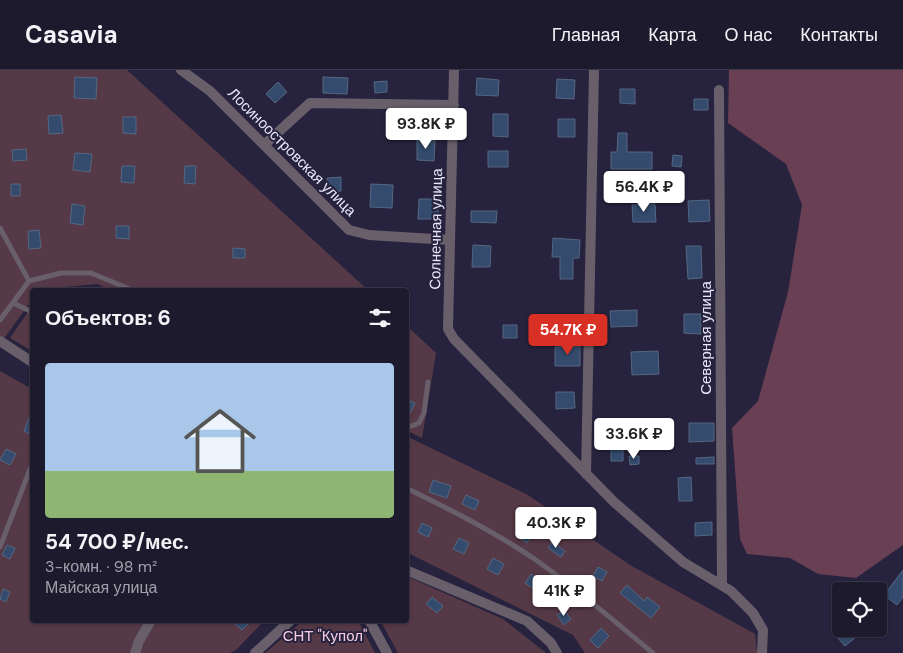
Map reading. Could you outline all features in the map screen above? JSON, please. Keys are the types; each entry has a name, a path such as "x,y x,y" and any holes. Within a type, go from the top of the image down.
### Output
{"street":[{"name":"Лосиноостровская улица","path":"181,70 210,90 349,230 369,235 450,240"},
{"name":"Солнечная улица","path":"454,70 448,329 454,338 586,474"},
{"path":"594,70 586,474 614,502 683,562 731,590 754,613 763,630 762,653"},
{"name":"Северная улица","path":"719,90 722,585"},
{"path":"264,146 310,103 454,105"},
{"path":"0,341 30,361"},
{"path":"409,571 527,621 551,643 557,653"},
{"path":"135,653 139,641 150,623"},
{"path":"255,653 288,623"},
{"path":"371,623 387,653"}],"lane":[{"path":"0,228 29,281"},
{"path":"0,320 29,281 61,273 91,273 127,288"},
{"path":"13,303 30,311"},
{"path":"409,427 419,423 424,413 428,382"},
{"path":"0,547 30,469"},
{"path":"409,490 472,521 533,558 653,653"}],"green space":[{"path":"0,70 127,70 366,288 106,288 97,284 30,288 30,303 0,344"},
{"path":"30,309 30,350 10,338"},
{"path":"409,328 436,353 422,438 409,432"},
{"path":"0,371 30,388 30,623 262,623 236,650 230,653 0,653"},
{"path":"409,437 528,495 630,565 755,634 757,653 585,653 573,635 409,553"},
{"name":"СНТ \"Купол\"","path":"409,577 503,619 546,653 398,653 382,623 409,623"},
{"name":"СНТ \"Купол\"","path":"300,623 360,623 375,653 265,653"}],"shaded area":[{"path":"729,70 903,70 903,545 856,578 818,574 790,558 747,554 740,539 732,428 758,401 788,292 802,205 786,164 728,123"}],"building":[{"path":"75,77 97,78 96,99 74,98"},
{"path":"323,77 348,78 347,94 323,93"},
{"path":"477,78 499,80 498,96 476,95"},
{"path":"557,79 575,80 574,99 556,98"},
{"path":"387,81 387,92 375,93 374,82"},
{"path":"278,82 287,92 275,103 266,94"},
{"path":"620,89 635,89 635,104 620,103"},
{"path":"694,99 708,99 708,110 694,110"},
{"path":"493,114 508,114 508,137 493,136"},
{"path":"61,115 63,133 49,134 48,116"},
{"path":"123,117 136,117 136,134 123,133"},
{"path":"558,119 575,119 575,137 558,137"},
{"path":"618,133 627,133 627,152 652,152 652,169 611,169 611,152 617,152"},
{"path":"417,140 435,141 434,161 417,160"},
{"path":"26,149 27,160 13,161 12,150"},
{"path":"488,151 508,151 508,167 488,167"},
{"path":"75,153 92,154 90,172 73,170"},
{"path":"673,155 682,156 681,167 672,166"},
{"path":"122,166 135,166 134,183 121,182"},
{"path":"185,166 196,166 195,184 184,183"},
{"path":"667,175 674,175 674,186 667,186"},
{"path":"341,177 341,191 328,192 327,178"},
{"path":"11,184 20,184 20,196 11,196"},
{"path":"371,184 393,185 392,208 370,207"},
{"path":"419,199 438,199 438,219 418,219"},
{"path":"709,200 710,221 689,222 688,201"},
{"path":"72,204 85,206 83,225 70,223"},
{"path":"655,204 656,222 633,222 632,205"},
{"path":"471,211 497,211 496,223 471,222"},
{"path":"116,226 129,226 129,239 116,238"},
{"path":"39,230 41,248 29,249 28,231"},
{"path":"553,238 580,240 579,258 573,258 573,279 560,279 560,257 552,257"},
{"path":"473,245 491,246 490,267 472,267"},
{"path":"686,246 701,246 702,278 688,279"},
{"path":"233,248 245,249 245,258 233,258"},
{"path":"637,310 637,326 611,327 610,311"},
{"path":"684,314 701,314 701,334 684,333"},
{"path":"503,325 517,325 517,338 503,338"},
{"path":"580,346 580,366 555,366 555,347"},
{"path":"658,351 659,374 632,375 631,352"},
{"path":"556,392 574,392 575,408 556,409"},
{"path":"409,400 415,403 409,415"},
{"path":"30,415 30,434 24,431"},
{"path":"689,423 714,423 714,441 689,442"},
{"path":"611,444 623,445 623,461 611,461"},
{"path":"6,449 16,454 10,465 0,460"},
{"path":"629,456 639,456 639,464 630,465"},
{"path":"714,457 714,464 696,464 696,458"},
{"path":"691,477 692,501 679,501 678,478"},
{"path":"433,480 451,486 447,498 429,492"},
{"path":"466,495 479,501 475,510 462,504"},
{"path":"524,522 535,530 527,543 515,535"},
{"path":"712,522 712,535 695,536 695,523"},
{"path":"422,523 432,528 428,537 418,532"},
{"path":"459,538 469,543 464,554 453,549"},
{"path":"552,542 565,551 561,557 548,548"},
{"path":"7,545 15,548 10,559 2,555"},
{"path":"493,558 504,564 498,575 487,569"},
{"path":"598,567 607,572 602,581 593,576"},
{"path":"903,570 903,597 897,605 887,597 887,591"},
{"path":"531,574 546,585 541,594 525,583"},
{"path":"627,585 644,601 647,597 660,607 651,618 620,593"},
{"path":"3,589 10,592 6,602 0,599"},
{"path":"432,597 443,606 437,613 426,604"},
{"path":"564,610 571,619 564,625 557,615"},
{"path":"234,623 249,623 242,630"},
{"path":"601,628 609,636 598,648 590,640"},
{"path":"837,637 856,637 845,646"}]}
